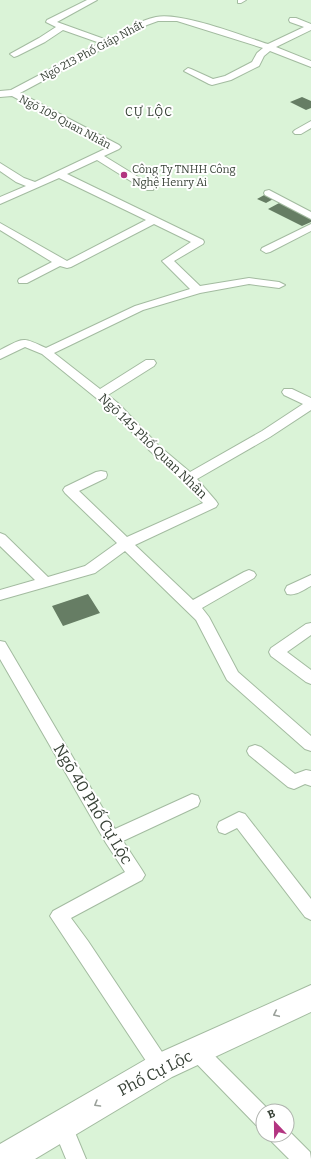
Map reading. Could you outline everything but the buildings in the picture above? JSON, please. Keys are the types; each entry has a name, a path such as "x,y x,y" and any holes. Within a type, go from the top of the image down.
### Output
{"street":[{"name":"Phố Cự Lộc","path":"5,1159 161,1067 311,998"}],"lane":[{"path":"93,0 50,22 61,28 108,43"},
{"name":"Ngõ 213 Phố Giáp Nhất","path":"13,93 144,23 158,19 178,20 269,48 311,64"},
{"path":"293,20 311,27"},
{"path":"188,71 212,82 228,78 256,64 260,55 269,48 311,27"},
{"path":"14,54 42,40 61,28"},
{"path":"0,94 13,93"},
{"name":"Ngõ 109 Quan Nhân","path":"0,201 116,147 13,93"},
{"path":"298,132 311,124"},
{"path":"96,156 149,188"},
{"path":"0,166 20,180 35,186"},
{"path":"59,174 199,242 167,261 198,290"},
{"path":"269,193 311,216"},
{"path":"0,226 67,266 154,220"},
{"path":"266,250 311,227"},
{"path":"23,281 60,262"},
{"path":"46,352 139,308 198,290 249,281 279,285"},
{"name":"Ngõ 145 Phố Quan Nhân","path":"0,355 25,342 46,352 115,407 154,448 189,478 211,504 126,543 90,570 0,596"},
{"path":"100,395 150,363"},
{"path":"189,478 266,434 311,403 288,392"},
{"path":"101,475 70,490 202,617 232,676 311,745"},
{"path":"0,538 45,582"},
{"path":"192,607 249,575"},
{"path":"292,590 311,580"},
{"path":"311,628 276,652 311,678"},
{"name":"Ngõ 40 Phố Cự Lộc","path":"0,646 112,838 136,875 58,916 82,947 161,1067"},
{"path":"255,751 294,782 306,776 311,780"},
{"path":"112,838 192,801"},
{"path":"225,827 239,819 311,912"},
{"path":"197,1051 255,1110"},
{"path":"62,1125 76,1159"},
{"path":"287,1143 303,1159"}],"place":[{"name":"Công Ty TNHH Công Nghệ Henry Ai","path":"124,175"}],"district":[{"name":"CỰ LỘC","path":"149,112"}]}
